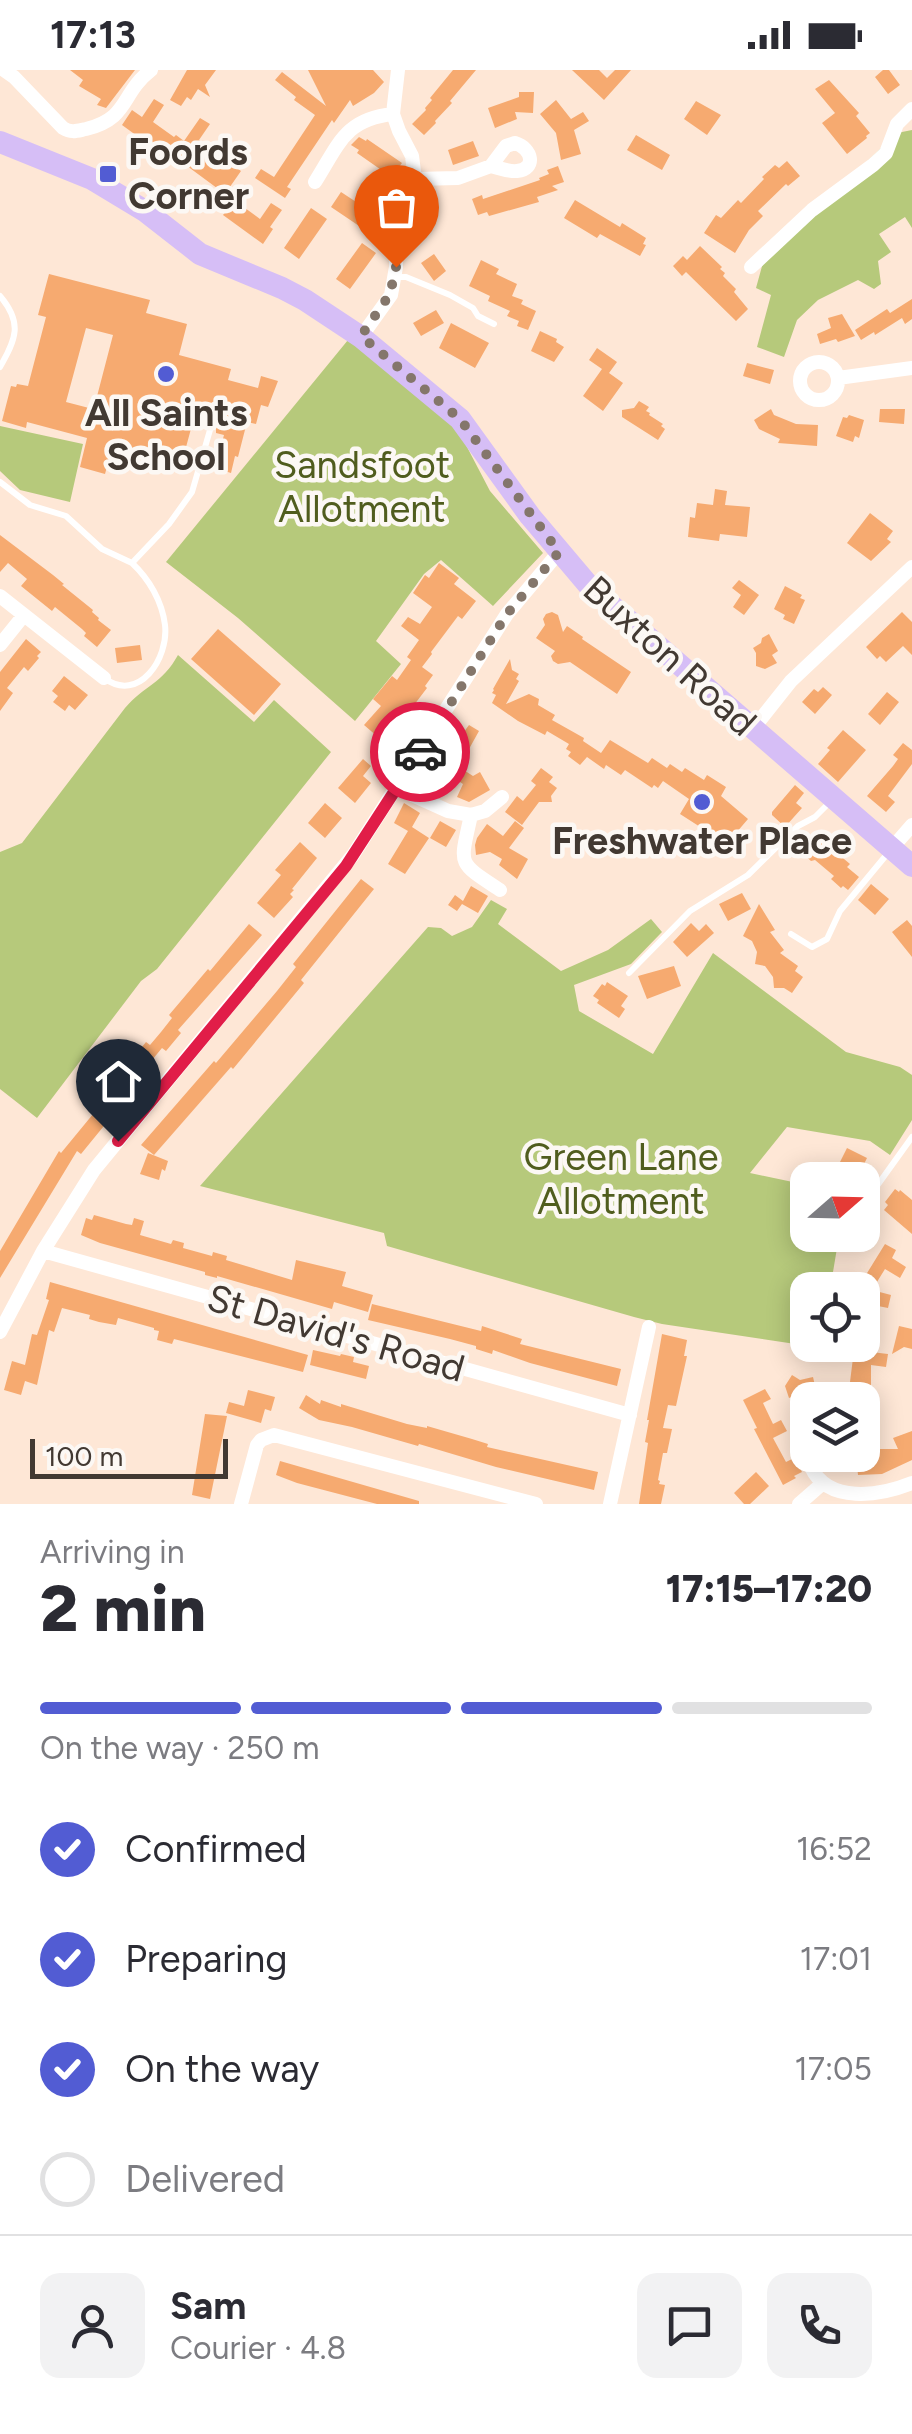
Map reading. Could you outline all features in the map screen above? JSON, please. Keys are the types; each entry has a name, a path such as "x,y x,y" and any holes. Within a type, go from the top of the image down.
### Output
{"highway":[{"name":"Buxton Road","path":"0,142 92,179 145,211 200,254 305,300 361,336 460,419 559,552 613,608 912,866"}],"street":[{"path":"4,70 68,132 110,121 136,83 151,70"},
{"path":"361,336 390,294 395,277 396,228 414,179 412,156 393,114 398,70"},
{"path":"750,267 812,210 873,166 886,152 897,124 912,109"},
{"path":"316,182 354,126 368,118 393,114"},
{"path":"414,179 458,178 491,166"},
{"path":"838,378 912,368"},
{"path":"0,1332 43,1251 94,1170 346,866 507,614 559,552"},
{"path":"752,730 791,681 909,577"},
{"path":"0,596 104,678"},
{"path":"0,645 24,615"},
{"path":"398,788 458,814 485,810 502,797"},
{"path":"471,815 462,860 500,890"},
{"path":"892,848 912,825"},
{"name":"St David's Road","path":"43,1251 630,1415"},
{"path":"610,1504 648,1327"},
{"path":"240,1504 257,1444 274,1435 536,1504"},
{"path":"814,1472 822,1484 834,1491 854,1495 912,1484"},
{"path":"799,1504 822,1484"}],"lane":[{"path":"395,277 450,296 494,324"},
{"path":"0,296 16,326 11,347 0,366"},
{"path":"132,562 169,524 192,492 210,430"},
{"path":"0,482 30,505 66,516 102,549 132,562 151,586 163,614 163,652 155,666 136,682 121,686 104,678"},
{"path":"630,973 690,910 748,875 833,798"},
{"path":"791,934 812,948 828,940 840,910 892,848"},
{"path":"880,1182 912,1137"}],"green space":[{"path":"912,130 912,228 905,217 879,234 891,252 878,261 881,284 874,289 858,280 818,300 797,320 784,357 757,347 771,295 756,288 764,259 897,133"},
{"name":"Sandsfoot Allotment","path":"348,340 455,424 490,491 543,553 493,606 441,560 424,574 376,641 401,664 355,721 238,618 166,562"},
{"path":"0,426 83,444 70,502 20,490 0,471"},
{"path":"178,655 254,722 274,700 331,752 157,969 141,981 37,1118 0,1089 0,852 22,843 125,708 166,672"},
{"name":"Green Lane Allotment","path":"491,900 507,909 498,924 561,971 608,950 651,919 662,932 631,964 574,985 579,1011 653,1054 713,953 846,1052 900,1067 912,1075 912,1120 890,1155 870,1141 787,1127 750,1173 790,1181 790,1252 836,1252 833,1272 790,1272 790,1343 634,1317 387,1246 384,1233 200,1186 428,927 441,928 452,936 472,927"}],"building":[{"path":"70,70 135,70 106,108 97,105 101,99 79,86 83,80"},
{"path":"187,70 216,70 205,85 210,97 198,89 181,106 170,100"},
{"path":"308,70 373,70 384,82 353,106 350,100 334,123 332,120 287,187 291,189 285,198 255,178 261,169 274,177 315,115 275,80 282,72 326,106"},
{"path":"453,70 476,70 424,135 412,124"},
{"path":"572,70 599,70 607,78 615,70 631,70 604,100"},
{"path":"889,70 900,85 888,94 875,77"},
{"path":"829,80 859,113 856,116 870,133 847,154 822,123 835,113 815,89"},
{"path":"519,92 534,92 533,113 515,112 517,119 495,128 488,108 519,97"},
{"path":"154,99 164,105 153,122 174,137 184,141 200,118 210,124 199,140 241,171 225,194 122,125 132,110 142,117"},
{"path":"556,100 571,119 583,112 589,121 574,130 581,154 561,160 556,133 540,114"},
{"path":"696,101 721,115 707,135 684,119"},
{"path":"636,135 670,155 662,170 627,150"},
{"path":"359,137 402,163 398,168 403,172 397,181 357,153 359,150 351,145"},
{"path":"473,141 479,156 453,165 448,150"},
{"path":"787,161 800,176 758,211 763,216 735,253 704,233 716,215 721,218 738,200 741,203 775,165 779,168"},
{"path":"558,166 564,182 552,186 558,190 537,197 539,202 489,216 487,212 478,215 472,199 540,180 549,174 547,170"},
{"path":"341,192 382,219 371,234 331,207"},
{"path":"234,200 260,219 271,203 282,210 263,244 223,215"},
{"path":"575,200 646,238 640,256 600,234 597,238 564,218"},
{"path":"311,208 327,219 299,259 284,248"},
{"path":"362,243 376,253 350,289 336,279"},
{"path":"700,246 722,267 723,276 748,309 736,321 686,272 682,276 673,266 683,256 687,260"},
{"path":"434,254 446,271 434,281 421,263"},
{"path":"481,260 499,269 496,274 517,284 512,296 536,311 528,330 507,316 510,311 488,301 490,296 469,286"},
{"name":"All Saints School","path":"49,274 150,300 146,313 187,324 179,355 231,369 228,380 258,388 261,376 278,381 268,407 261,405 256,424 247,422 231,473 215,468 224,435 216,433 211,423 203,428 192,425 182,462 113,444 105,474 80,467 87,438 27,422 26,428 2,421 11,386 28,386 46,317 38,315","holes":["86,328 113,335 95,404 90,402 89,408 66,402"]},
{"path":"912,299 912,319 905,324 902,318 861,340 855,330 887,309 890,313"},
{"path":"436,310 444,323 421,336 413,323"},
{"path":"842,314 855,336 820,344 817,334 831,328 828,318"},
{"path":"451,323 489,343 475,368 439,348"},
{"path":"540,331 564,347 554,362 531,351"},
{"path":"597,348 617,362 609,373 623,383 603,411 583,396 602,369 589,360"},
{"path":"747,363 774,370 770,384 743,376"},
{"path":"639,401 649,407 649,415 663,424 665,429 658,440 622,417 622,410 634,408"},
{"path":"771,409 774,415 796,424 818,425 817,446 778,443 780,439 759,429 754,420"},
{"path":"880,409 905,409 904,424 879,422"},
{"path":"843,417 864,420 859,438 855,436 853,442 836,436"},
{"path":"715,489 727,491 725,505 750,507 747,537 720,534 719,541 688,537 690,517 695,518 697,503 713,505"},
{"path":"870,513 893,531 887,539 891,542 871,561 847,543"},
{"path":"0,535 64,584 111,630 97,647 55,607 52,611 21,586 27,579 8,563 0,572"},
{"path":"439,563 459,578 454,584 476,601 462,619 458,616 422,667 433,675 398,726 406,734 392,749 364,725 381,706 373,699 392,676 397,680 411,660 407,657 419,640 401,626 408,617 420,624 432,607 413,593"},
{"path":"739,580 759,595 744,615 733,607 741,595 732,588"},
{"path":"785,586 805,600 794,624 774,609"},
{"path":"902,612 912,622 912,655 903,646 886,662 880,656 877,659 866,647"},
{"path":"546,614 558,615 563,632 567,626 631,672 617,694 570,662 553,661 555,651 536,638 545,625"},
{"path":"218,629 281,684 254,715 191,659"},
{"path":"769,634 778,651 772,655 777,663 765,669 756,666 753,648"},
{"path":"26,639 41,652 39,658 28,671 24,667 7,688 13,693 0,711 0,672"},
{"path":"140,645 142,660 117,663 115,648"},
{"path":"510,659 519,681 506,704 529,694 555,715 552,720 601,753 610,740 648,763 652,758 667,768 670,764 682,772 685,768 704,780 707,775 726,787 721,796 748,819 718,854 701,840 708,832 680,814 689,799 663,781 658,788 652,788 625,770 621,775 587,757 580,765 568,756 569,744 518,721 492,703 496,695 493,689"},
{"path":"64,676 88,695 75,710 69,705 65,711 53,702 58,696 52,691"},
{"path":"823,687 832,695 815,714 802,702 814,689 818,692"},
{"path":"887,692 899,702 880,725 868,714"},
{"path":"469,725 479,731 459,767 473,776 480,772 490,790 469,802 457,797 463,784 446,773 434,792 415,781 430,764 434,767 449,740 455,744"},
{"path":"843,730 866,750 838,782 818,764"},
{"path":"903,743 912,750 912,764 888,796 895,802 886,812 867,796 898,759 893,755"},
{"path":"363,759 371,766 363,776 371,783 355,803 338,788"},
{"path":"541,768 553,777 549,782 557,788 552,802 539,802 522,825 505,812 517,796 523,801 536,785 531,781"},
{"path":"795,785 804,793 796,803 802,808 785,827 772,812"},
{"path":"325,803 342,818 325,838 308,823"},
{"path":"404,803 420,813 412,827 429,838 405,874 388,864 408,831 394,823"},
{"path":"440,821 456,830 446,847 430,838"},
{"path":"515,821 524,828 509,848 528,859 517,879 499,865 502,859 490,852 476,855 475,845 487,824 503,836"},
{"path":"804,833 813,841 816,837 850,864 847,867 859,877 848,890 793,845"},
{"path":"300,842 317,858 292,889 293,897 274,918 257,903 281,875 275,870"},
{"path":"361,879 374,889 233,1069 154,1155 141,1145 277,991 296,967 293,964"},
{"path":"871,884 889,899 875,915 858,900"},
{"path":"471,886 488,896 478,913 462,904 457,911 448,905 455,895 463,901"},
{"path":"742,893 751,909 728,921 719,904"},
{"path":"759,904 775,930 770,932 784,950 780,953 798,966 795,971 803,977 792,993 774,988 773,977 765,966 755,964 757,952 752,941 743,936"},
{"path":"907,920 912,926 912,957 892,932"},
{"path":"691,923 699,931 706,924 714,933 687,957 673,942"},
{"path":"249,924 262,935 178,1030 181,1033 166,1051 162,1048 117,1102 121,1105 81,1154 77,1151 0,1278 0,1251 59,1151 112,1091 109,1088 146,1042 150,1045 172,1018 169,1015"},
{"path":"674,966 681,986 647,999 638,976"},
{"path":"607,982 628,996 619,1018 593,996"},
{"path":"847,1148 867,1158 865,1162 840,1162"},
{"path":"148,1153 168,1161 159,1180 140,1174"},
{"path":"895,1189 912,1200 912,1234 884,1210"},
{"path":"94,1215 132,1225 134,1218 144,1221 140,1235 171,1244 173,1240 184,1243 183,1248 227,1256 226,1260 292,1280 296,1260 346,1272 342,1286 373,1295 368,1312 334,1302 332,1309 100,1243 81,1235 86,1218 92,1220"},
{"path":"885,1244 896,1250 892,1258 906,1267 900,1278 885,1269 880,1277 880,1272 868,1272"},
{"path":"50,1282 308,1355 303,1372 174,1339 172,1344 157,1340 159,1331 154,1328 118,1318 116,1325 99,1322 89,1319 90,1315 62,1308 54,1332 49,1330 37,1385 25,1381 21,1395 4,1390 12,1361 25,1365 32,1334 37,1335 49,1300 46,1299"},
{"path":"880,1292 891,1295 888,1308 880,1306"},
{"path":"372,1304 481,1331 482,1326 522,1339 520,1344 621,1369 617,1386 493,1350 492,1354 476,1346 368,1320"},
{"path":"899,1326 912,1329 912,1349 904,1347 892,1354"},
{"path":"662,1334 687,1340 687,1356 676,1406 668,1405 663,1428 672,1429 658,1480 665,1485 661,1504 639,1504 648,1443 647,1420"},
{"path":"313,1350 354,1357 353,1362 369,1366 366,1379 310,1365"},
{"path":"880,1353 888,1354 886,1367 871,1365 871,1382 850,1382 852,1362 880,1362"},
{"path":"792,1375 800,1380 813,1377 814,1382 790,1382 789,1398 785,1386"},
{"path":"765,1389 771,1399 763,1403 773,1424 781,1420 787,1431 773,1438 786,1462 790,1460 790,1472 802,1472 796,1478 783,1485 743,1400"},
{"path":"248,1390 275,1397 271,1411 265,1409 261,1423 226,1413 229,1402 244,1406"},
{"path":"306,1395 320,1404 321,1400 341,1404 472,1439 488,1444 487,1447 598,1472 594,1490 319,1420 299,1408"},
{"path":"205,1414 227,1416 210,1499 192,1495"},
{"path":"912,1431 912,1460 882,1474 858,1475 858,1472 880,1472 880,1449 898,1449 893,1438"},
{"path":"280,1461 419,1504 377,1504 297,1483 276,1475"},
{"path":"756,1472 769,1486 750,1504 744,1504 734,1493"}],"way so far":[{"path":"396,267 390,294 361,336 460,419 559,552 507,614 420,752"}],"place":[{"name":"Foords Corner","path":"108,174"},
{"name":"All Saints School","path":"166,374"},
{"name":"Freshwater Place","path":"702,802"}],"route":[{"path":"118,1141 346,866 420,752"}]}
